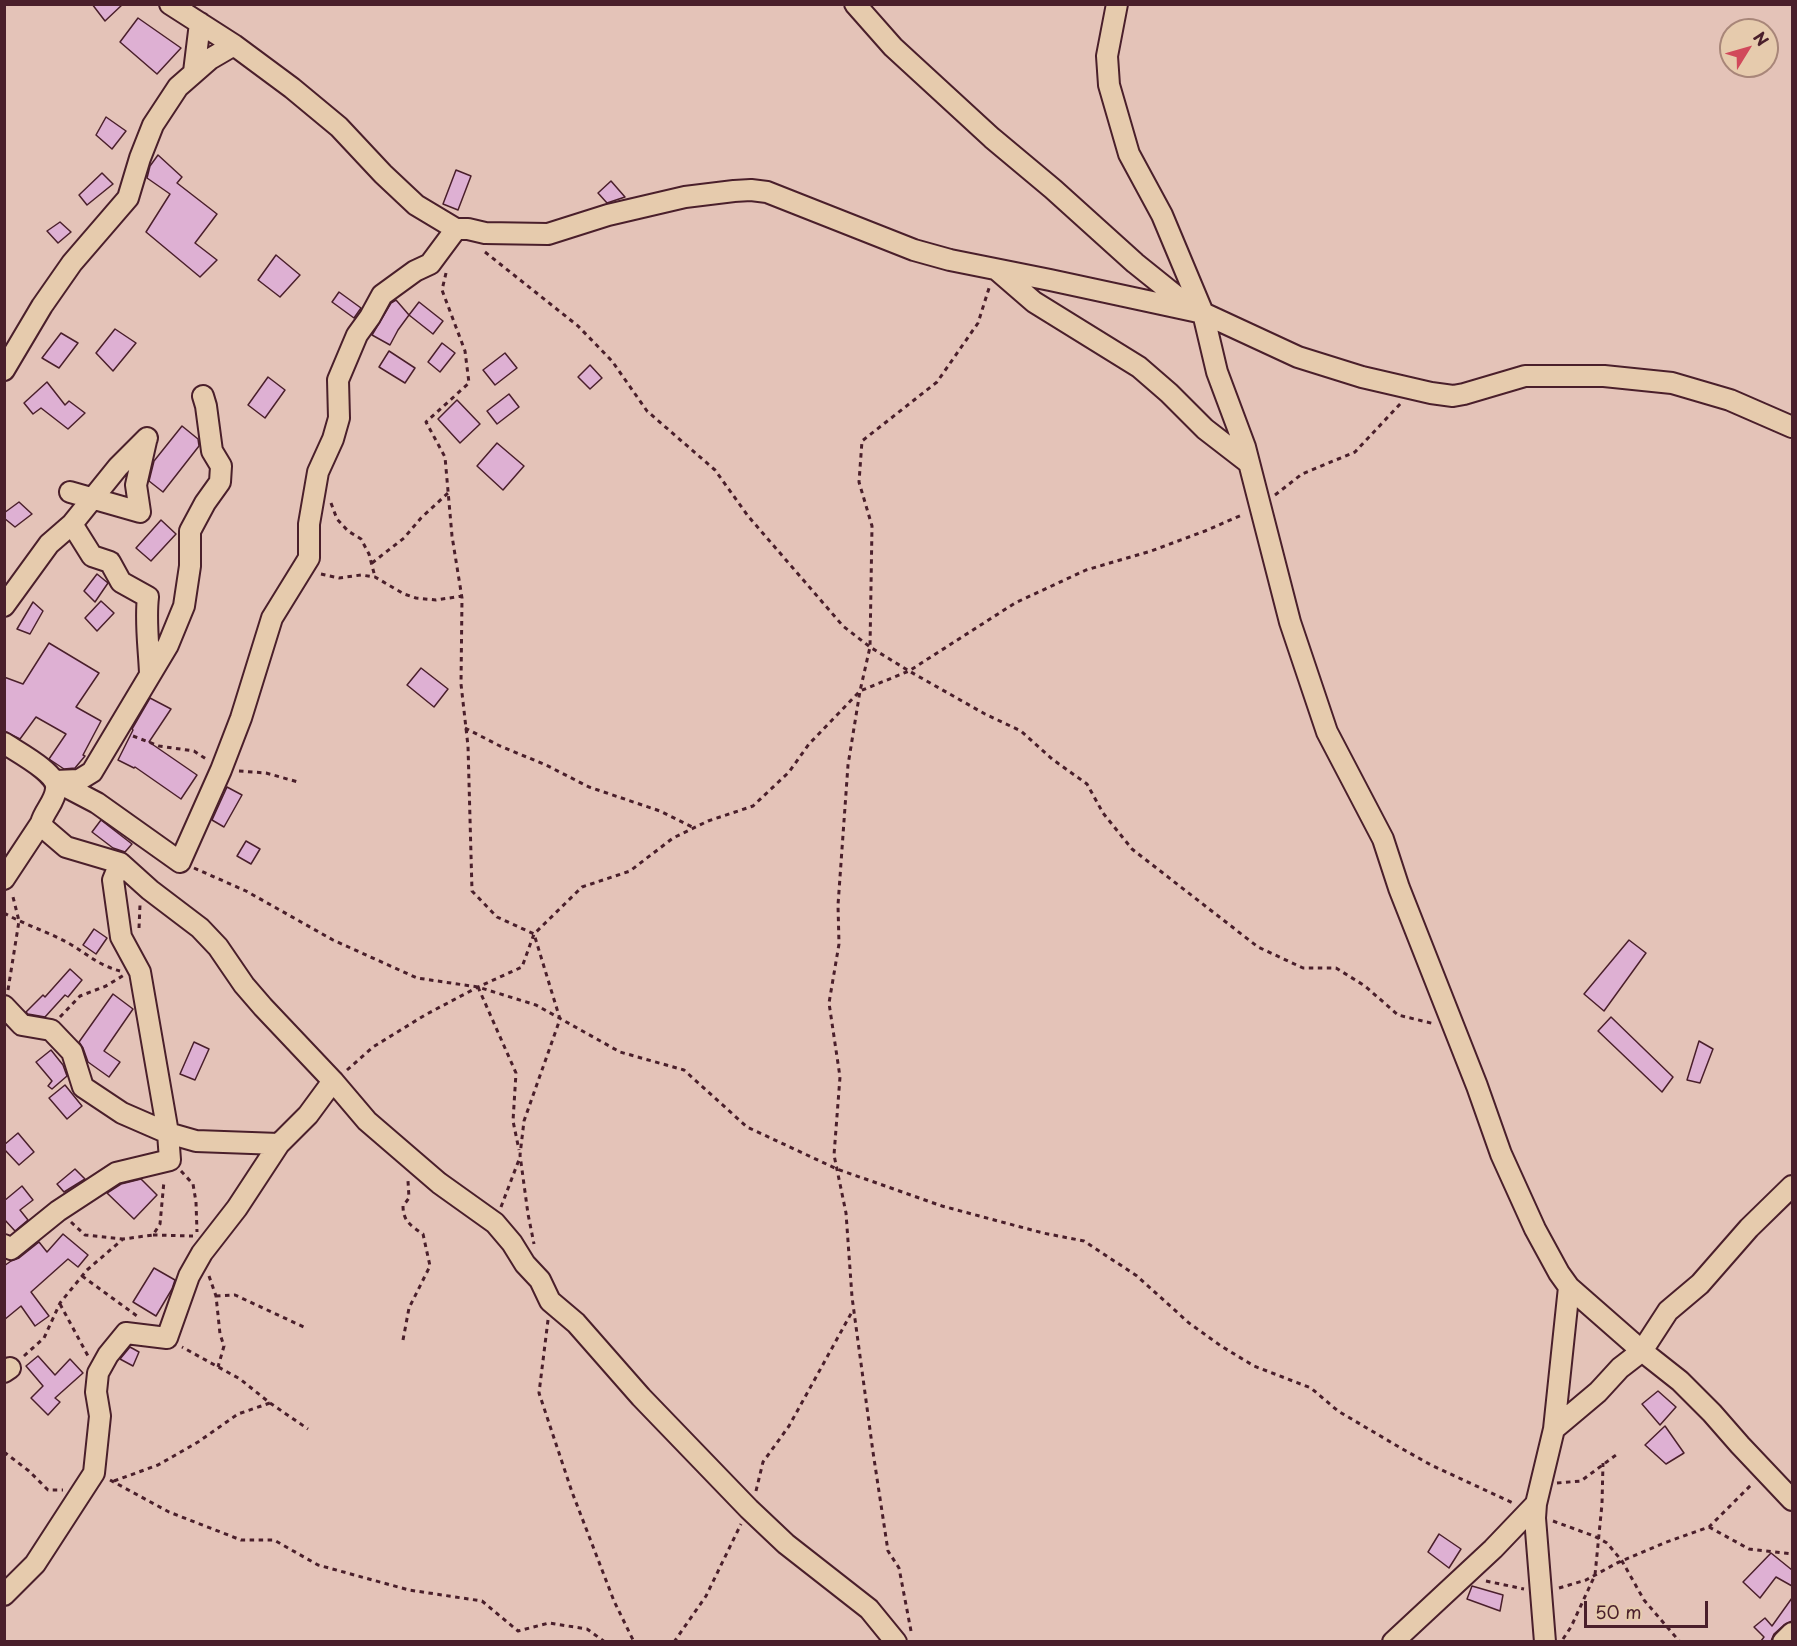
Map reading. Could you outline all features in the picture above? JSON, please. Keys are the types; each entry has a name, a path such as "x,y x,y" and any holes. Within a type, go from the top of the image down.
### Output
{"street":[{"path":"855,4 893,47 992,138 1135,263 1199,312"},
{"path":"1117,4 1107,56 1109,85 1129,154 1162,215 1199,312 1217,372 1245,447 1290,622 1327,732 1383,839 1399,888 1506,1165 1535,1229 1569,1287 1680,1382 1792,1500"},
{"path":"185,12 292,88 339,127 416,205 456,229 485,233 548,234 608,215 685,197 751,190 767,192 914,250 950,260 1199,312 1298,357 1362,377 1453,396 1525,375 1604,376 1672,382 1730,400 1792,427"},
{"path":"185,12 194,72"},
{"path":"4,370 42,306 72,262 129,198 140,158 153,124 178,87 210,58 234,45"},
{"path":"4,743 49,773 55,781 97,803 180,862 221,770 241,718 272,618 309,558 309,524 318,472 333,439 339,418 338,380 357,335 382,295 415,271 430,264 456,229"},
{"path":"994,268 1034,302 1138,367 1169,393 1205,429 1249,463"},
{"path":"55,781 79,780 92,772 168,645 184,606 190,566 190,531 205,503 220,482 221,466 212,451 203,396"},
{"path":"4,606 49,544 72,524 94,498 70,492"},
{"path":"72,524 92,556 110,562 121,582 148,597 146,617 150,673"},
{"path":"6,876 41,823 52,801 56,788 55,781"},
{"path":"41,823 66,848 120,863 193,923 218,947 250,992 367,1121 439,1183 495,1223 512,1243 525,1264 540,1280 550,1301 576,1323 641,1397 748,1509 786,1544 904,1637"},
{"path":"7,1249 58,1211 116,1173 170,1160 168,1133 140,972 122,937 113,880 120,863"},
{"path":"5,1006 22,1025 51,1030 72,1052 83,1087 122,1113 168,1133 196,1141 279,1144"},
{"path":"4,1595 35,1563 94,1473 100,1416 96,1392 98,1373 108,1355 126,1333 166,1338 189,1276 202,1253 237,1208 279,1144 308,1114 333,1081"},
{"path":"1554,1429 1599,1392 1620,1368 1642,1351 1668,1311 1700,1284 1749,1228 1792,1186"},
{"path":"1545,1641 1535,1518 1536,1504 1554,1429 1569,1287"},
{"path":"1393,1641 1463,1577 1536,1504"},
{"path":"1783,1641 1792,1633"}],"path":[{"path":"481,249 570,320 599,347 612,361 647,411 715,470 748,516 843,626 870,647 909,671 985,714 1021,731 1052,759 1087,784 1103,813 1132,849 1258,947 1303,968 1336,968 1365,986 1398,1015 1454,1028"},
{"path":"904,1637 899,1568 888,1551 854,1309 846,1213 834,1155 840,1077 829,1003 840,944 838,905 848,765 870,647 872,526 859,482 862,441 937,382 978,323 994,268"},
{"path":"447,270 442,290 465,351 469,383 426,422 445,457 452,536 462,596 460,684 468,746 472,891 497,917 534,934 560,1019 524,1121 520,1155 495,1223"},
{"path":"333,1081 374,1047 425,1015 522,967 534,934 582,888 630,872 673,838 708,821 753,806 789,772 809,744 860,691 909,671 1015,603 1086,570 1162,547 1261,507 1302,474 1355,452 1415,389"},
{"path":"318,480 331,502 337,519 348,531 361,539 369,554 375,576"},
{"path":"371,563 404,538 421,518 448,493"},
{"path":"301,570 339,578 375,576 404,594 417,598 436,600 462,596"},
{"path":"465,728 500,747 546,765 589,787 660,811 694,828"},
{"path":"117,730 159,746 194,751 221,770 266,773 298,782"},
{"path":"180,862 246,891 333,940 417,978 478,987 537,1005 620,1052 684,1070 747,1127 837,1169 942,1206 1043,1233 1084,1240 1137,1276 1189,1323 1254,1366 1311,1388 1338,1411 1431,1465 1513,1503 1536,1504 1544,1516 1607,1544 1622,1561 1644,1600 1680,1641"},
{"path":"5,1006 19,921 6,876"},
{"path":"138,879 139,933"},
{"path":"4,913 69,944 103,966 126,973 106,986 80,996 61,1015 51,1030"},
{"path":"478,987 516,1073 513,1121 535,1248"},
{"path":"403,1340 409,1308 430,1266 423,1234 408,1225 403,1214 403,1206 410,1198 406,1155"},
{"path":"58,1211 85,1235 123,1239 153,1235 198,1236 193,1184 170,1160 163,1184 160,1224 153,1235"},
{"path":"7,1370 44,1338 60,1303 82,1276 123,1239"},
{"path":"202,1253 216,1296 220,1334 224,1346 218,1367"},
{"path":"82,1276 138,1317"},
{"path":"216,1296 235,1295 306,1328"},
{"path":"550,1301 539,1393 572,1492 614,1601 634,1641"},
{"path":"60,1303 98,1373"},
{"path":"674,1641 706,1596 754,1497 762,1462 789,1426 854,1309"},
{"path":"166,1338 240,1379 308,1429"},
{"path":"4,1452 29,1471 48,1490 83,1490 158,1465 198,1442 238,1414 270,1403"},
{"path":"1541,1484 1581,1481 1616,1455"},
{"path":"1561,1641 1571,1626 1595,1575 1603,1463"},
{"path":"1463,1577 1541,1593 1586,1580 1622,1561 1709,1527 1765,1471"},
{"path":"94,1473 169,1512 241,1540 274,1540 318,1565 409,1590 482,1601 518,1631 549,1623 586,1629 605,1641"},
{"path":"1709,1527 1749,1549 1792,1554"}],"building":[{"path":"92,4 123,4 105,21"},
{"path":"138,18 181,48 157,74 120,42"},
{"path":"106,117 126,131 112,149 96,135"},
{"path":"158,155 182,177 177,183 217,214 195,243 217,260 200,277 146,232 170,194 147,178 150,166"},
{"path":"456,170 471,176 458,210 443,204"},
{"path":"102,173 113,184 87,205 79,195"},
{"path":"611,181 625,197 607,203 598,193"},
{"path":"60,222 71,232 58,243 47,231"},
{"path":"276,255 300,275 280,297 258,280"},
{"path":"339,292 361,308 354,318 332,302"},
{"path":"396,300 409,315 390,345 372,335 391,303"},
{"path":"419,302 443,321 433,334 409,315"},
{"path":"115,329 136,343 113,371 96,353"},
{"path":"61,333 78,343 59,368 42,358"},
{"path":"442,343 455,353 440,372 428,362"},
{"path":"389,351 415,368 405,383 379,367"},
{"path":"505,353 517,368 495,385 483,370"},
{"path":"590,365 602,378 590,389 578,377"},
{"path":"268,377 285,390 265,418 248,405"},
{"path":"47,382 65,405 69,401 85,413 68,429 41,408 33,414 24,403"},
{"path":"509,394 519,407 497,424 487,411"},
{"path":"457,400 480,424 460,443 438,419"},
{"path":"182,426 198,439 199,446 163,492 149,481 154,461"},
{"path":"497,443 524,466 503,490 477,466"},
{"path":"19,502 32,514 15,527 4,518 4,513"},
{"path":"161,520 176,534 151,561 136,548"},
{"path":"97,574 108,583 95,602 84,591"},
{"path":"101,601 114,613 97,631 85,618"},
{"path":"33,602 43,611 30,634 17,629"},
{"path":"49,643 99,673 76,707 101,721 83,755 85,756 75,768 64,769 49,759 66,734 36,717 20,739 4,731 4,677 23,684"},
{"path":"421,668 448,689 434,707 407,685"},
{"path":"150,698 171,709 149,742 197,775 181,799 135,767 118,760"},
{"path":"227,787 242,795 224,827 212,820"},
{"path":"101,820 132,844 125,852 113,848 92,832"},
{"path":"246,841 260,849 251,864 237,856"},
{"path":"94,929 107,938 96,954 83,945"},
{"path":"1629,940 1646,953 1604,1011 1584,994"},
{"path":"70,969 82,980 68,997 65,995 45,1017 28,1014 26,1012 43,995 45,997"},
{"path":"113,994 133,1009 104,1051 120,1062 109,1077 88,1062 79,1042"},
{"path":"1611,1017 1673,1077 1662,1092 1598,1031"},
{"path":"1699,1041 1713,1049 1700,1083 1687,1080"},
{"path":"194,1042 209,1049 195,1080 180,1074"},
{"path":"51,1050 63,1065 67,1076 52,1089 48,1086 52,1081 36,1062"},
{"path":"65,1085 82,1106 67,1119 49,1098"},
{"path":"18,1133 34,1152 19,1165 4,1149 4,1145"},
{"path":"75,1169 85,1179 64,1192 57,1184"},
{"path":"141,1179 157,1195 134,1219 107,1193 121,1184"},
{"path":"22,1186 33,1200 20,1210 28,1220 15,1231 4,1219 4,1201"},
{"path":"63,1234 88,1255 78,1267 68,1259 31,1292 49,1316 35,1326 21,1306 4,1320 4,1266 19,1258 39,1242 47,1252"},
{"path":"154,1268 175,1280 156,1316 133,1302"},
{"path":"130,1347 139,1352 133,1366 120,1359"},
{"path":"38,1356 55,1375 70,1359 83,1373 55,1398 60,1402 48,1415 31,1398 43,1386 26,1366"},
{"path":"1658,1391 1676,1407 1660,1425 1642,1404"},
{"path":"1665,1426 1684,1453 1666,1464 1645,1445"},
{"path":"1439,1534 1461,1549 1449,1568 1428,1552"},
{"path":"1771,1553 1792,1570 1792,1586 1776,1577 1760,1598 1743,1582"},
{"path":"1472,1586 1503,1595 1500,1611 1467,1599"},
{"path":"1792,1598 1792,1621 1774,1634 1771,1641 1761,1641 1764,1637 1754,1627 1765,1618 1772,1626"}]}
